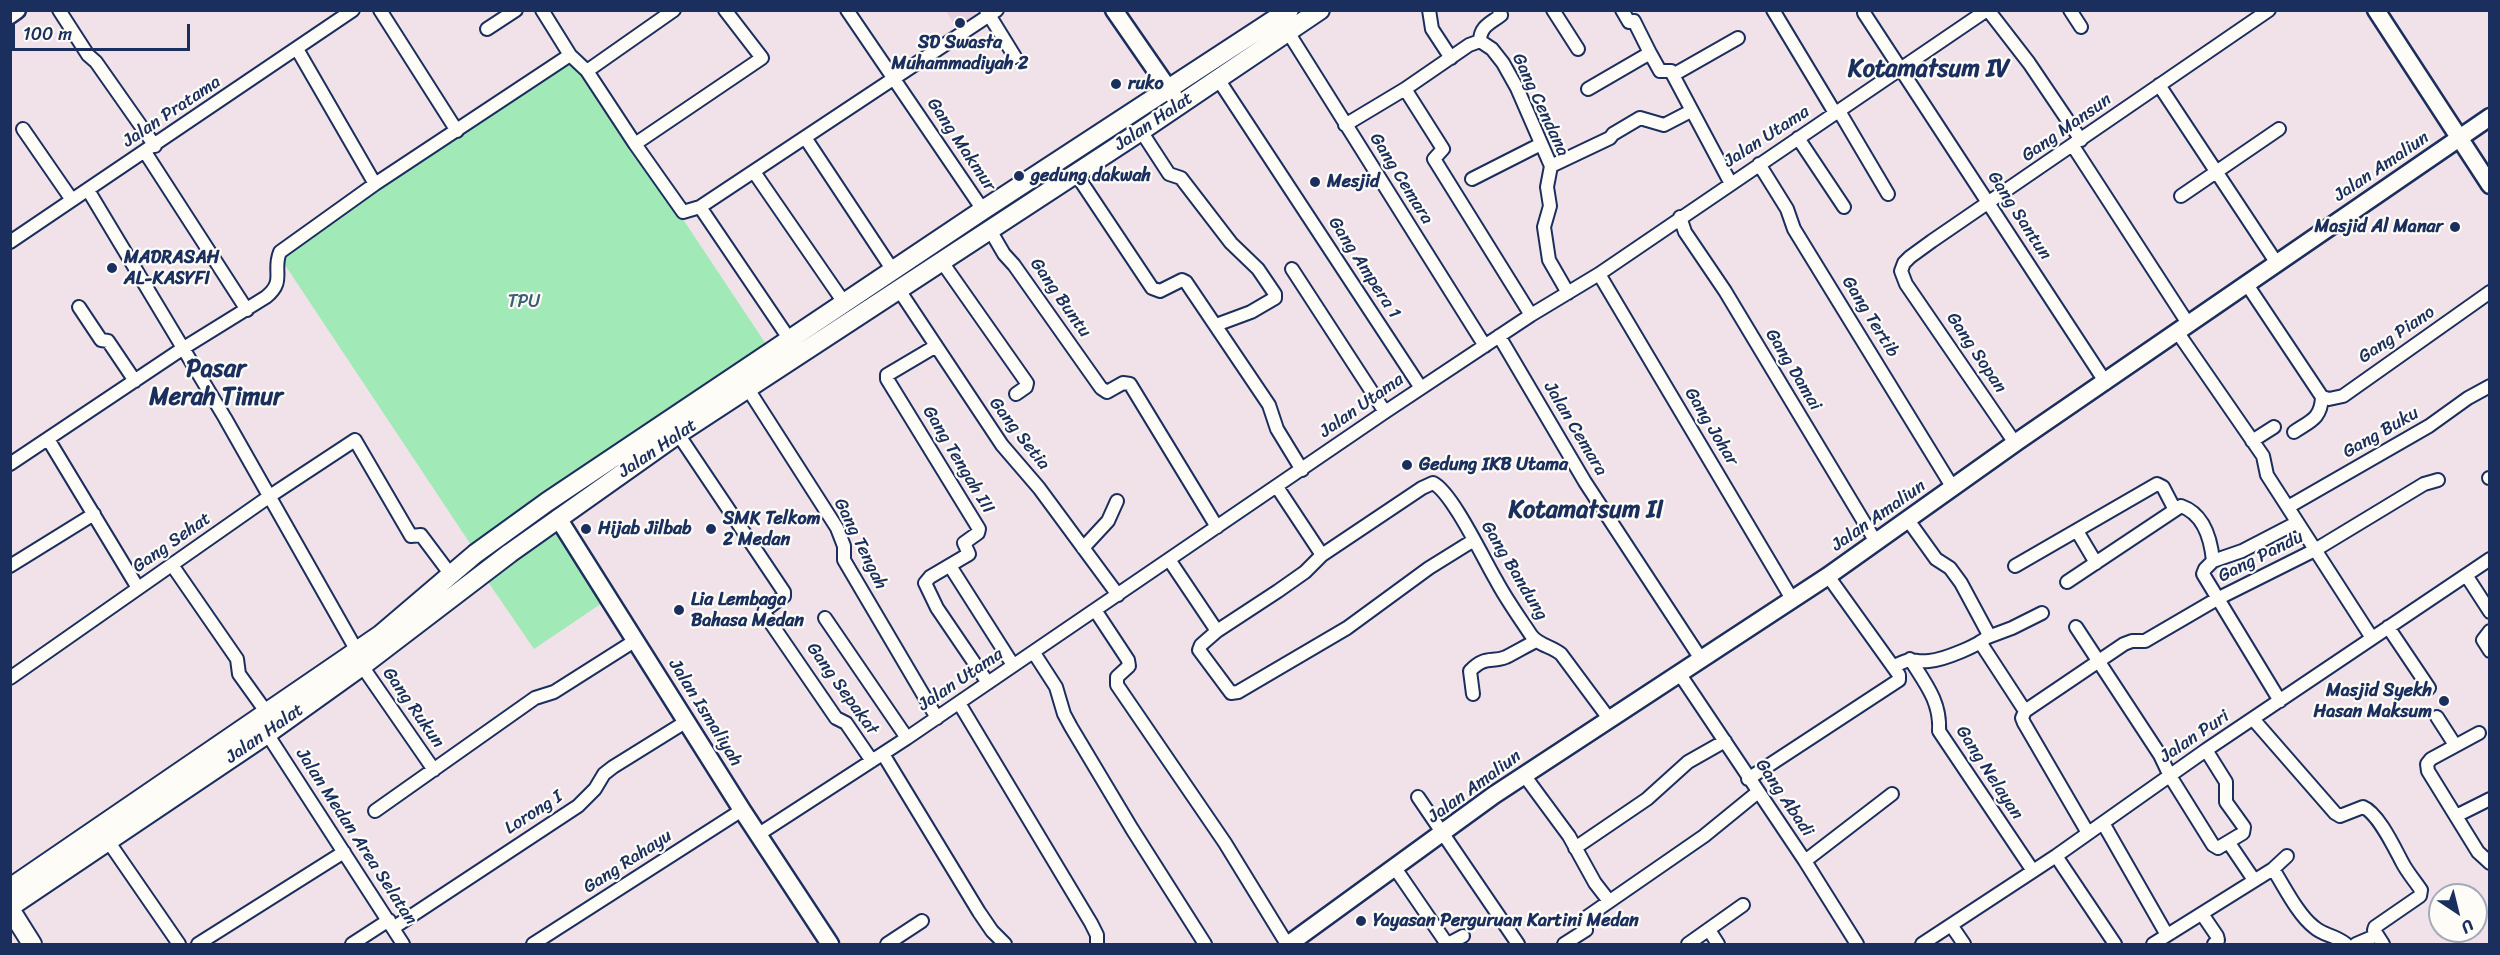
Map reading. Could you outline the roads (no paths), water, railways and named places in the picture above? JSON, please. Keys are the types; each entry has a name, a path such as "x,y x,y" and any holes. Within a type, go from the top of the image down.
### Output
{"main road":[{"name":"Jalan Halat","path":"359,659 406,614 475,554 547,502 894,272 983,210 1175,97 1289,10"},
{"name":"Jalan Halat","path":"10,888 359,659 678,434 1141,131 1175,97 1218,79 1320,10"},
{"name":"Jalan Halat","path":"10,908 108,841 264,722"},
{"path":"10,908 32,945"}],"street":[{"path":"10,15 17,10"},
{"path":"58,10 88,55 96,62 247,310"},
{"name":"Jalan Pratama","path":"10,242 352,10"},
{"path":"380,10 457,131"},
{"path":"487,29 516,10"},
{"path":"542,10 570,55 587,71 683,212 700,207 806,139 991,12 1016,57"},
{"path":"587,71 674,10"},
{"path":"635,144 762,58 725,10"},
{"name":"Gang Makmur","path":"847,10 983,210"},
{"path":"1114,10 1175,97"},
{"path":"1429,10 1432,29 1451,58"},
{"path":"1345,125 1405,89 1469,45 1480,41 1483,27 1501,15 1499,10"},
{"path":"1553,10 1578,49"},
{"path":"1622,10 1629,22 1634,21 1660,71 1671,71 1730,182"},
{"path":"1773,10 1888,194"},
{"path":"1988,10 2029,63 2183,329 2263,456 2267,475 2372,638"},
{"name":"Jalan Utama","path":"759,834 937,718 1385,412 1531,315 1599,274 1730,182 1988,10"},
{"path":"2070,10 2081,27"},
{"name":"Gang Mansun","path":"1906,284 1901,271 1910,257 2269,10"},
{"path":"2376,10 2490,185"},
{"name":"Gang Santun","path":"1864,13 2106,382"},
{"name":"Gang Cemara","path":"1288,32 1485,346"},
{"path":"1673,75 1738,38"},
{"name":"Gang Cendana","path":"1480,41 1492,49 1503,63 1517,88 1551,166 1547,188 1550,206 1544,225 1546,241 1549,260 1568,293"},
{"path":"297,49 375,184"},
{"path":"1588,89 1650,53"},
{"path":"10,464 182,349 247,310 275,288 278,281 277,260 280,252 375,184 570,55"},
{"name":"Gang Ampera 1","path":"1218,79 1421,388"},
{"path":"2159,85 2276,262"},
{"path":"1405,89 1443,149 1434,159 1531,315"},
{"path":"1551,166 1610,138 1612,134 1640,118 1664,124 1691,111"},
{"name":"Jalan Amaliun","path":"1288,945 1307,940 1395,868 1524,775 1828,576 2276,262 2490,117"},
{"path":"22,129 72,200"},
{"path":"2181,196 2279,129"},
{"path":"1141,131 1169,174 1181,178 1231,243 1258,269 1275,294 1275,298 1255,310 1216,325"},
{"path":"1798,138 1844,207"},
{"path":"806,139 894,272"},
{"path":"1472,179 1541,144"},
{"name":"Gang Tertib","path":"1759,164 1787,209 1794,228 1953,488"},
{"path":"754,171 845,304"},
{"path":"1076,174 1152,288 1160,291 1182,280 1186,282 1269,405 1277,429 1302,470"},
{"name":"Gang Rukun","path":"88,190 270,496 359,659 434,770"},
{"path":"700,207 790,340"},
{"name":"Gang Damai","path":"1680,217 1689,238 1725,291 1876,542"},
{"name":"Gang Buntu","path":"990,230 1004,254 1101,388 1107,392 1123,383 1130,384 1217,527"},
{"path":"942,262 1026,383 1026,387 1016,394"},
{"path":"1292,269 1385,412"},
{"name":"Gang Johar","path":"1599,274 1792,599"},
{"path":"2246,283 2322,398 2322,408 2317,417 2294,432"},
{"name":"Gang Sopan","path":"1906,284 2015,443"},
{"name":"Gang Setia","path":"899,290 1002,446 1040,488 1118,595"},
{"name":"Gang Piano","path":"2322,398 2343,396 2490,292"},
{"path":"79,307 101,339 108,341 135,381"},
{"name":"Jalan Cemara","path":"1499,336 1585,482 1701,659"},
{"name":"Gang Tengah III","path":"936,346 887,375 887,379 979,529 978,533 964,543 969,554 927,579 926,584 937,608 988,683"},
{"name":"Gang Buku","path":"2288,507 2429,426 2468,398 2490,386"},
{"name":"Gang Tengah","path":"748,389 837,528 844,546 844,560 937,718"},
{"path":"2252,441 2274,427"},
{"name":"Gang Sepakat","path":"678,434 784,592 784,596 764,613 836,718 846,723 877,758"},
{"path":"48,439 138,588"},
{"name":"Gang Sehat","path":"10,678 270,496 355,440 411,536 421,535 451,575"},
{"name":"Gang Pandu","path":"2025,711 2124,644 2132,641 2145,641 2217,599 2314,550 2424,484 2438,480"},
{"name":"Gang Bandung","path":"1322,555 1422,488 1433,483 1437,485 1536,640 1561,654 1610,720"},
{"path":"2015,566 2157,484 2163,487 2175,510"},
{"path":"1277,487 1322,555 1292,581 1217,631 1201,645 1199,650 1231,693 1238,692 1347,628 1429,568 1474,540"},
{"path":"1083,548 1108,521 1117,501"},
{"name":"Jalan Ismaliyah","path":"547,502 830,945"},
{"path":"2067,582 2184,506 2204,526 2211,542 2213,561"},
{"path":"10,566 94,514"},
{"path":"1908,520 1936,559 1950,568 1977,610 1984,639 2025,711 2024,723 2088,834"},
{"path":"2280,701 2203,574 2213,561 2242,551 2296,523"},
{"path":"2077,531 2096,563"},
{"name":"Jalan Puri","path":"1922,945 2490,559"},
{"path":"1170,561 1217,631"},
{"name":"Jalan Medan Area Selatan","path":"172,565 237,659 239,674 264,722 403,945"},
{"path":"951,566 1013,665"},
{"path":"2466,575 2490,612"},
{"path":"1748,779 1897,684 1896,671 1828,576"},
{"path":"1095,610 1128,660 1129,666 1117,677 1117,685 1225,843 1288,945"},
{"path":"1896,671 1910,659 1929,662 1964,650 2042,613"},
{"path":"825,618 907,738"},
{"path":"2076,627 2160,756 2213,845 2218,848 2229,843 2242,832 2244,827 2226,802 2226,782 2206,750"},
{"path":"2388,627 2429,688"},
{"path":"2490,631 2483,640 2490,651"},
{"path":"375,811 535,698 554,692 636,640"},
{"path":"1473,694 1470,671 1476,665 1490,658 1503,659 1536,640"},
{"path":"1034,652 1056,687 1064,714 1071,727 1205,945"},
{"name":"Gang Nelayan","path":"1910,659 1938,706 1939,731 2032,872"},
{"name":"Gang Abadi","path":"1679,673 1805,861 1857,945"},
{"path":"959,703 1091,923 1097,935 1097,945"},
{"path":"2438,717 2455,745"},
{"path":"2253,719 2335,813 2340,816 2363,807 2369,810 2391,838 2403,864 2421,890 2420,896 2375,927 2380,940 2356,945"},
{"name":"Lorong I","path":"352,945 391,924 578,806 601,782 604,774 687,721"},
{"path":"2479,733 2431,759 2427,764 2428,771 2478,852 2490,863"},
{"path":"1575,848 1647,799 1688,762 1725,741"},
{"path":"877,758 992,931 1005,945"},
{"path":"1524,775 1569,836 1609,901"},
{"path":"1564,945 1586,930 1584,919 1704,836 1758,792"},
{"path":"1805,861 1892,794"},
{"path":"1418,798 1518,945"},
{"path":"2456,816 2490,799"},
{"name":"Gang Rahayu","path":"533,945 742,810"},
{"path":"2103,823 2168,935"},
{"path":"108,841 179,945"},
{"path":"2229,843 2254,880"},
{"path":"200,943 344,852"},
{"path":"2056,856 2115,945"},
{"path":"2153,945 2273,869 2287,856"},
{"path":"1395,868 1448,945 1463,936"},
{"path":"2273,869 2311,926 2322,933 2329,933 2337,937 2346,945"},
{"path":"1688,945 1743,905"},
{"path":"2202,914 2217,936 2218,940 2214,945"},
{"path":"887,945 922,921"},
{"path":"1951,925 1964,945"},
{"path":"1709,930 1719,945"}],"place":[{"name":"SD Swasta Muhammadiyah 2","path":"960,23"},
{"name":"ruko","path":"1116,84"},
{"name":"gedung dakwah","path":"1019,176"},
{"name":"Mesjid","path":"1315,182"},
{"name":"Masjid Al Manar","path":"2455,227"},
{"name":"MADRASAH AL-KASYFI","path":"112,268"},
{"name":"Gedung IKB Utama","path":"1407,465"},
{"name":"Hijab Jilbab","path":"586,529"},
{"name":"SMK Telkom 2 Medan","path":"711,529"},
{"name":"Lia Lembaga Bahasa Medan","path":"679,610"},
{"name":"Masjid Syekh Hasan Maksum","path":"2444,701"},
{"name":"Yayasan Perguruan Kartini Medan","path":"1361,921"}],"district":[{"name":"Kotamatsum IV","path":"1929,70"},
{"name":"Pasar Merah Timur","path":"216,384"},
{"name":"Kotamatsum II","path":"1586,511"}],"park label":[{"name":"TPU","path":"524,302"}]}
